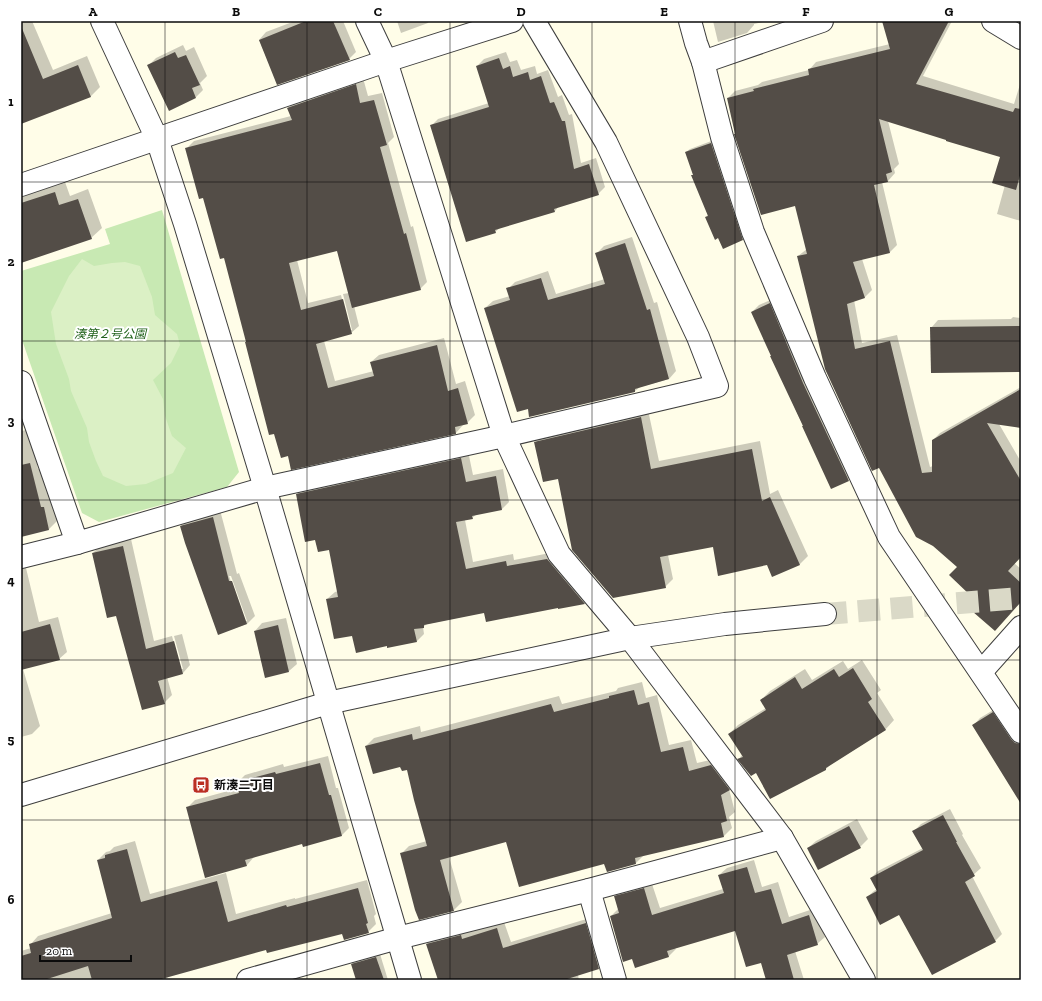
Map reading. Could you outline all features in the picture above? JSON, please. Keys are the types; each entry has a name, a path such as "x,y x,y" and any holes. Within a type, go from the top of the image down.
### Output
{"street":[{"path":"102,21 157,139 185,224 265,488 410,980"},
{"path":"367,21 386,61 504,436 559,554 630,638 782,838 864,980"},
{"path":"21,185 386,61 512,21"},
{"path":"21,557 76,543 265,488 504,436 717,386 698,337 606,142 534,21"},
{"path":"690,21 703,62 722,137 753,232 819,385 889,537 1021,732"},
{"path":"703,62 822,21"},
{"path":"994,21 1021,38"},
{"path":"21,382 76,543"},
{"path":"21,795 328,703 630,638 725,624 824,614"},
{"path":"981,672 1021,627"},
{"path":"248,980 398,938 589,890 782,838"},
{"path":"589,890 615,980"}],"green space":[{"name":"湊第２号公園","path":"162,210 239,472 227,487 99,522 82,513 21,337 21,271 110,244 105,229"},
{"path":"82,259 94,266 125,262 140,266 152,297 155,315 177,334 180,345 171,363 153,380 163,399 165,416 172,436 186,448 173,473 146,484 126,486 103,476 89,442 87,428 71,391 69,379 56,344 51,312 69,276"}],"building":[{"path":"306,21 333,21 350,60 277,85 259,40"},
{"path":"882,21 949,21 916,84 1013,112 1015,108 1021,109 1021,172 1016,190 992,183 1000,157 879,119 892,172 886,174 888,182 874,185 890,253 853,262 865,298 847,304 855,349 890,341 922,473 932,472 932,440 1021,389 1021,428 987,423 1021,481 1021,557 1008,571 1021,583 1021,602 995,631 965,605 972,597 949,575 957,567 933,546 916,537 879,468 872,471 825,369 797,256 807,254 795,206 761,215 734,134 727,98 754,91 753,89 809,75 808,69 890,49"},
{"path":"21,26 43,79 78,65 91,97 21,124"},
{"path":"175,52 178,58 186,55 200,85 192,88 196,98 169,111 147,65"},
{"path":"499,58 503,69 510,66 513,77 528,72 530,80 541,76 550,103 554,102 562,121 565,121 574,169 589,164 599,195 554,209 555,212 495,230 496,233 466,242 430,125 489,107 476,66"},
{"path":"356,84 360,103 374,100 387,145 380,147 404,234 406,233 421,290 352,308 337,251 289,263 301,310 343,299 352,334 316,344 328,388 374,376 370,362 437,345 448,391 458,388 468,424 455,427 456,434 291,470 288,456 281,458 274,434 269,435 224,258 220,259 203,198 199,199 185,148 292,120 287,108"},
{"path":"711,143 743,240 723,249 718,238 715,240 705,217 708,216 691,175 693,175 685,152"},
{"path":"55,192 59,205 78,199 92,239 21,263 21,203"},
{"path":"625,243 647,310 650,309 669,379 635,389 635,392 529,417 528,409 517,412 484,308 510,300 506,288 541,278 548,300 605,284 595,253"},
{"path":"770,303 803,383 849,481 831,489 751,312"},
{"path":"1021,326 1021,372 931,373 930,327"},
{"path":"641,417 651,469 752,449 762,501 770,497 800,565 772,577 767,565 718,576 713,547 660,557 666,588 613,598 572,550 558,479 543,482 534,442"},
{"path":"461,458 466,482 496,476 502,510 472,516 473,519 456,522 466,569 506,561 507,566 547,559 585,604 486,622 484,613 424,625 424,628 414,629 417,642 387,648 387,646 356,653 352,636 334,639 326,599 338,597 329,550 318,552 315,540 305,542 296,494"},
{"path":"30,463 41,507 44,507 49,530 21,537 21,465"},
{"path":"213,517 229,581 232,581 247,624 218,635 180,526"},
{"path":"123,546 146,649 174,641 183,674 158,681 165,704 142,710 116,616 107,618 92,553"},
{"path":"50,624 60,660 21,670 21,632"},
{"path":"278,625 289,672 265,678 254,631"},
{"path":"853,668 872,699 868,702 886,730 826,768 826,770 770,799 756,773 751,776 737,759 743,757 728,734 766,710 760,700 795,677 802,689 834,669 839,677"},
{"path":"634,690 638,705 649,702 661,752 683,747 689,771 711,765 730,790 721,795 727,821 721,823 724,837 635,858 636,864 607,872 604,864 519,887 506,842 440,860 454,911 419,920 400,853 427,846 407,770 402,771 400,767 373,774 365,746 412,734 413,740 551,704 554,712"},
{"path":"993,712 1011,739 1015,743 1021,744 1021,804 972,725"},
{"path":"320,763 329,795 331,795 342,836 303,847 302,844 245,860 247,866 205,878 186,807 239,793 236,782"},
{"path":"943,815 975,876 965,882 996,942 932,975 899,915 880,925 866,897 877,891 870,878 923,850 912,831"},
{"path":"849,826 861,848 818,870 807,848"},
{"path":"127,849 141,902 217,881 228,922 286,905 287,907 358,888 368,923 366,924 369,933 344,940 342,934 267,953 266,950 158,980 92,980 88,966 44,980 21,980 21,956 31,953 29,944 112,918 97,860 105,858 105,855"},
{"path":"747,867 755,893 771,889 782,924 809,915 818,945 787,955 794,980 766,980 761,963 746,967 735,931 667,951 669,957 635,968 632,959 623,962 610,916 619,913 614,896 644,888 652,915 724,893 718,875"},
{"path":"586,923 599,969 564,980 438,980 426,944 461,935 462,939 497,928 503,948"},
{"path":"376,957 384,980 356,980 351,964"}],"tunnel":[{"path":"825,614 1021,598"}],"place":[{"name":"新湊二丁目","path":"201,785"}]}
